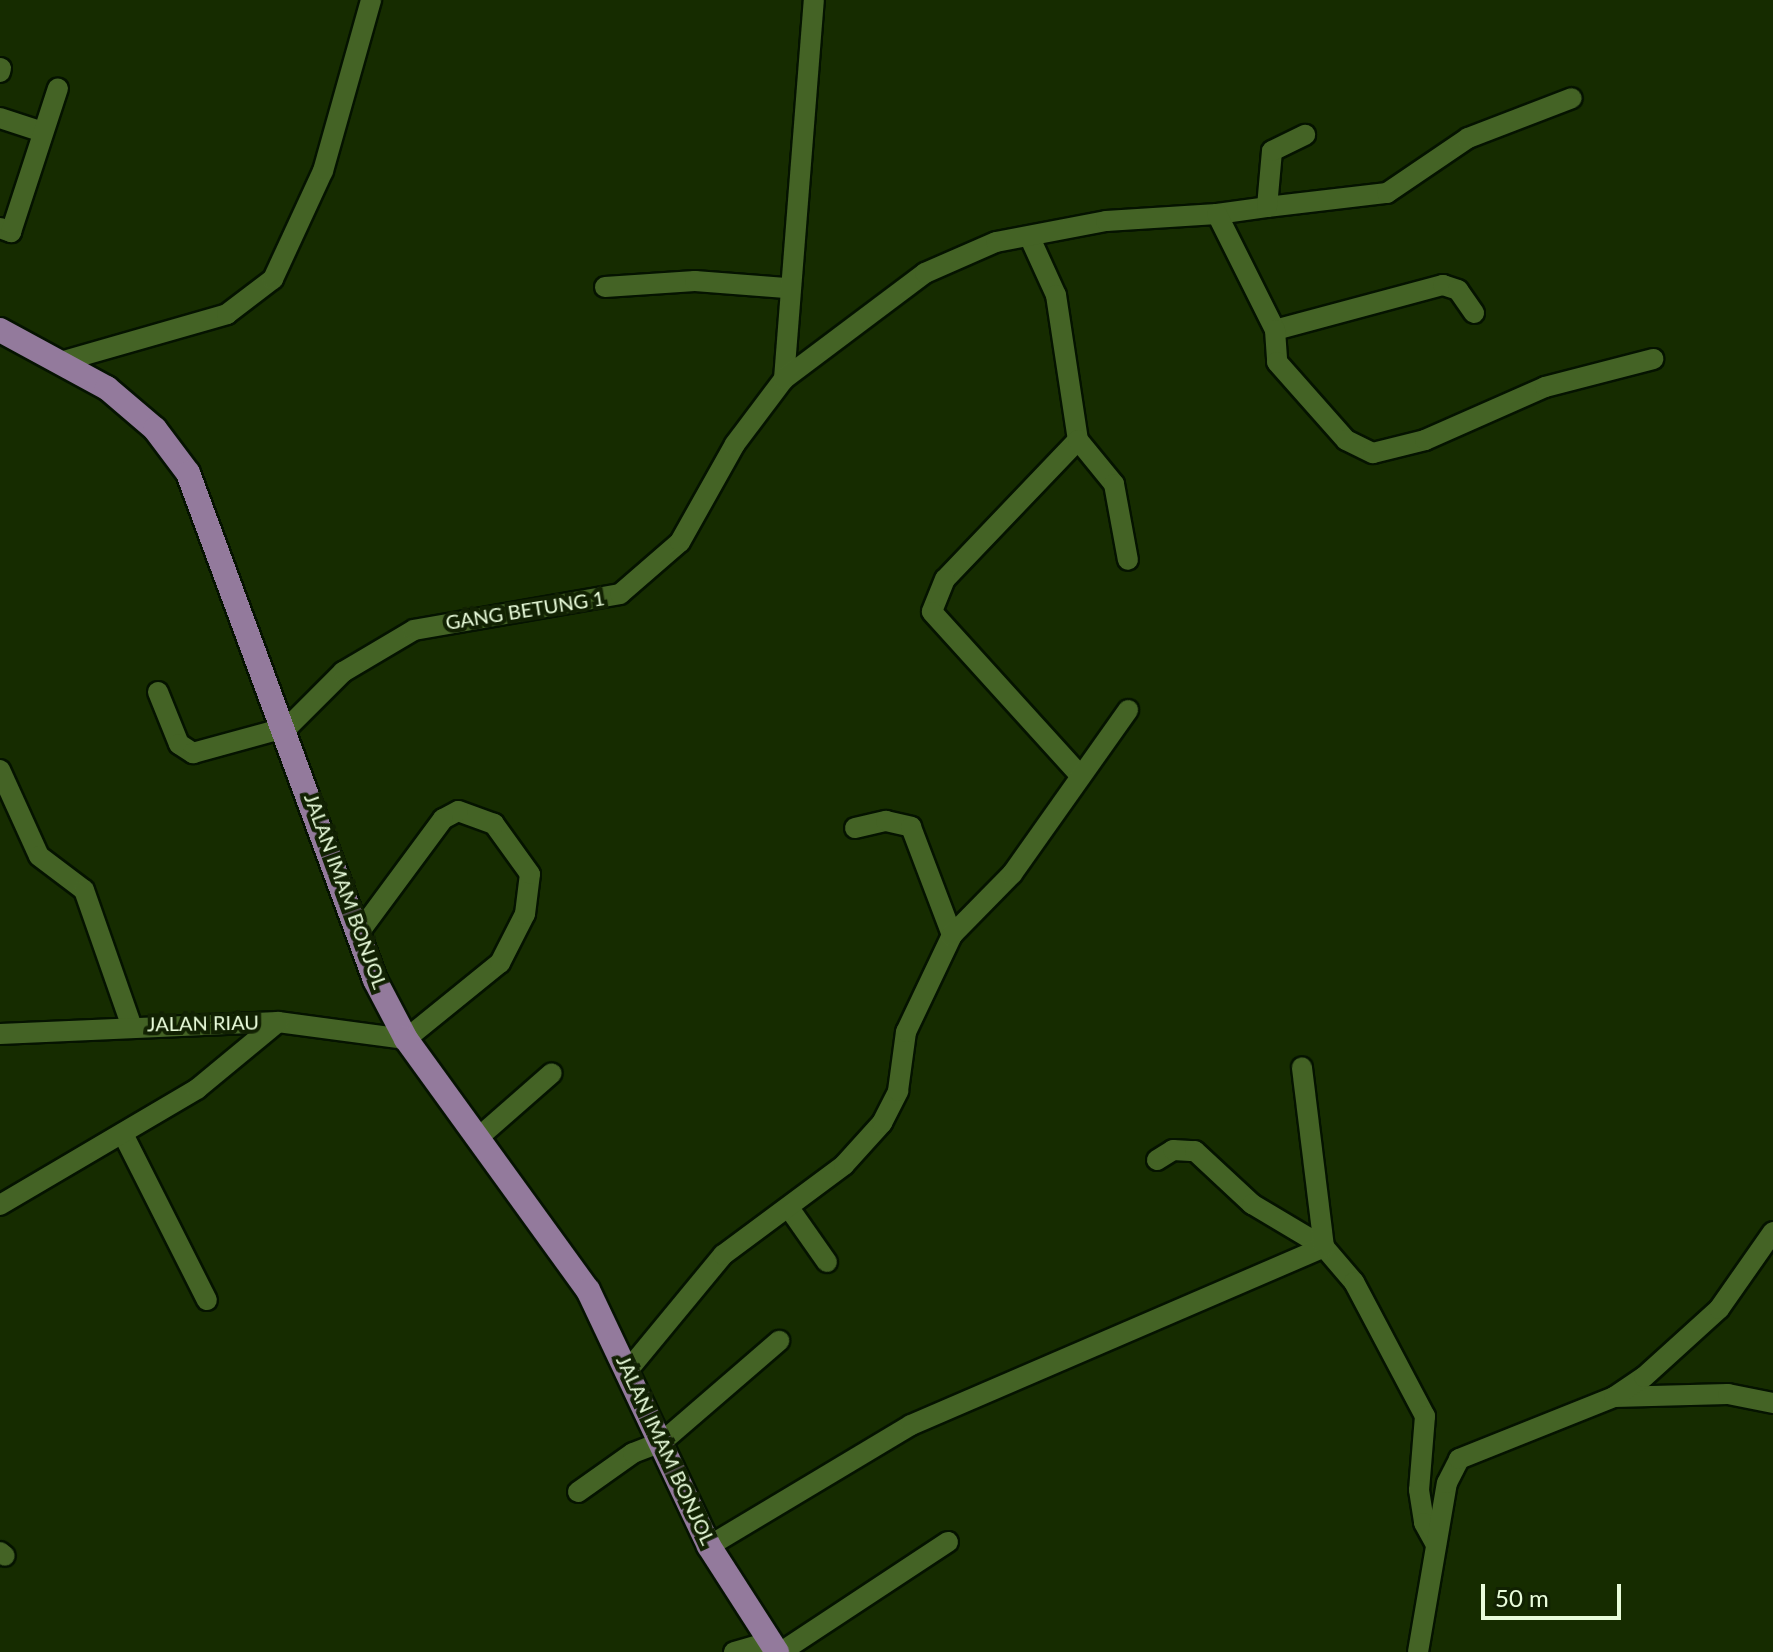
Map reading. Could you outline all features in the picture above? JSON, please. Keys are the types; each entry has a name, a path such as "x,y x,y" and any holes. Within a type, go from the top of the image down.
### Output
{"main road":[{"name":"JALAN IMAM BONJOL","path":"0,330 130,405 188,473 288,727 358,934 406,1039 559,1245 629,1369 709,1546 776,1649"}],"street":[{"path":"60,362 227,314 273,279 323,171 371,0"},
{"path":"784,379 786,288 814,0"},
{"path":"0,228 11,232 58,88"},
{"name":"GANG BETUNG 1","path":"288,727 343,672 414,630 599,601 640,582 680,542 735,444 784,379 925,273 996,242 1030,238 1106,221 1217,214 1387,193 1468,138 1572,98"},
{"path":"0,118 43,132"},
{"path":"1267,207 1272,151 1305,135"},
{"path":"1217,214 1275,330 1273,354 1296,387 1346,440 1373,453 1425,440 1545,387 1653,359"},
{"path":"1030,238 1056,295 1078,440 1114,484 1128,560"},
{"path":"605,287 695,281 786,288"},
{"path":"1275,330 1443,285 1458,290 1474,313"},
{"path":"1078,440 945,579 932,612 957,648 1079,774"},
{"path":"158,692 189,753 288,727"},
{"path":"629,1369 723,1255 789,1208 871,1138 893,1107 906,1032 952,935 1012,874 1079,774 1128,710"},
{"path":"0,770 39,856 84,890 131,1024"},
{"path":"358,934 451,814 466,810 494,824 526,864 530,898 500,963 406,1039"},
{"path":"855,828 886,821 911,827 952,935"},
{"path":"0,1205 197,1089 278,1022"},
{"name":"JALAN RIAU","path":"0,1034 131,1024 278,1022 406,1039"},
{"path":"1302,1067 1324,1247"},
{"path":"478,1138 552,1073"},
{"path":"123,1134 207,1300"},
{"path":"1157,1160 1173,1150 1195,1151 1252,1204 1324,1247 1354,1282 1416,1390 1425,1416 1424,1523 1436,1545"},
{"path":"789,1208 827,1262"},
{"path":"1418,1652 1436,1545 1459,1459 1614,1397 1698,1330 1773,1232"},
{"path":"709,1546 911,1425 1324,1247"},
{"path":"578,1492 633,1453 662,1442 779,1341"},
{"path":"1614,1397 1728,1394 1773,1403"},
{"path":"734,1652 776,1649 948,1542"}]}
